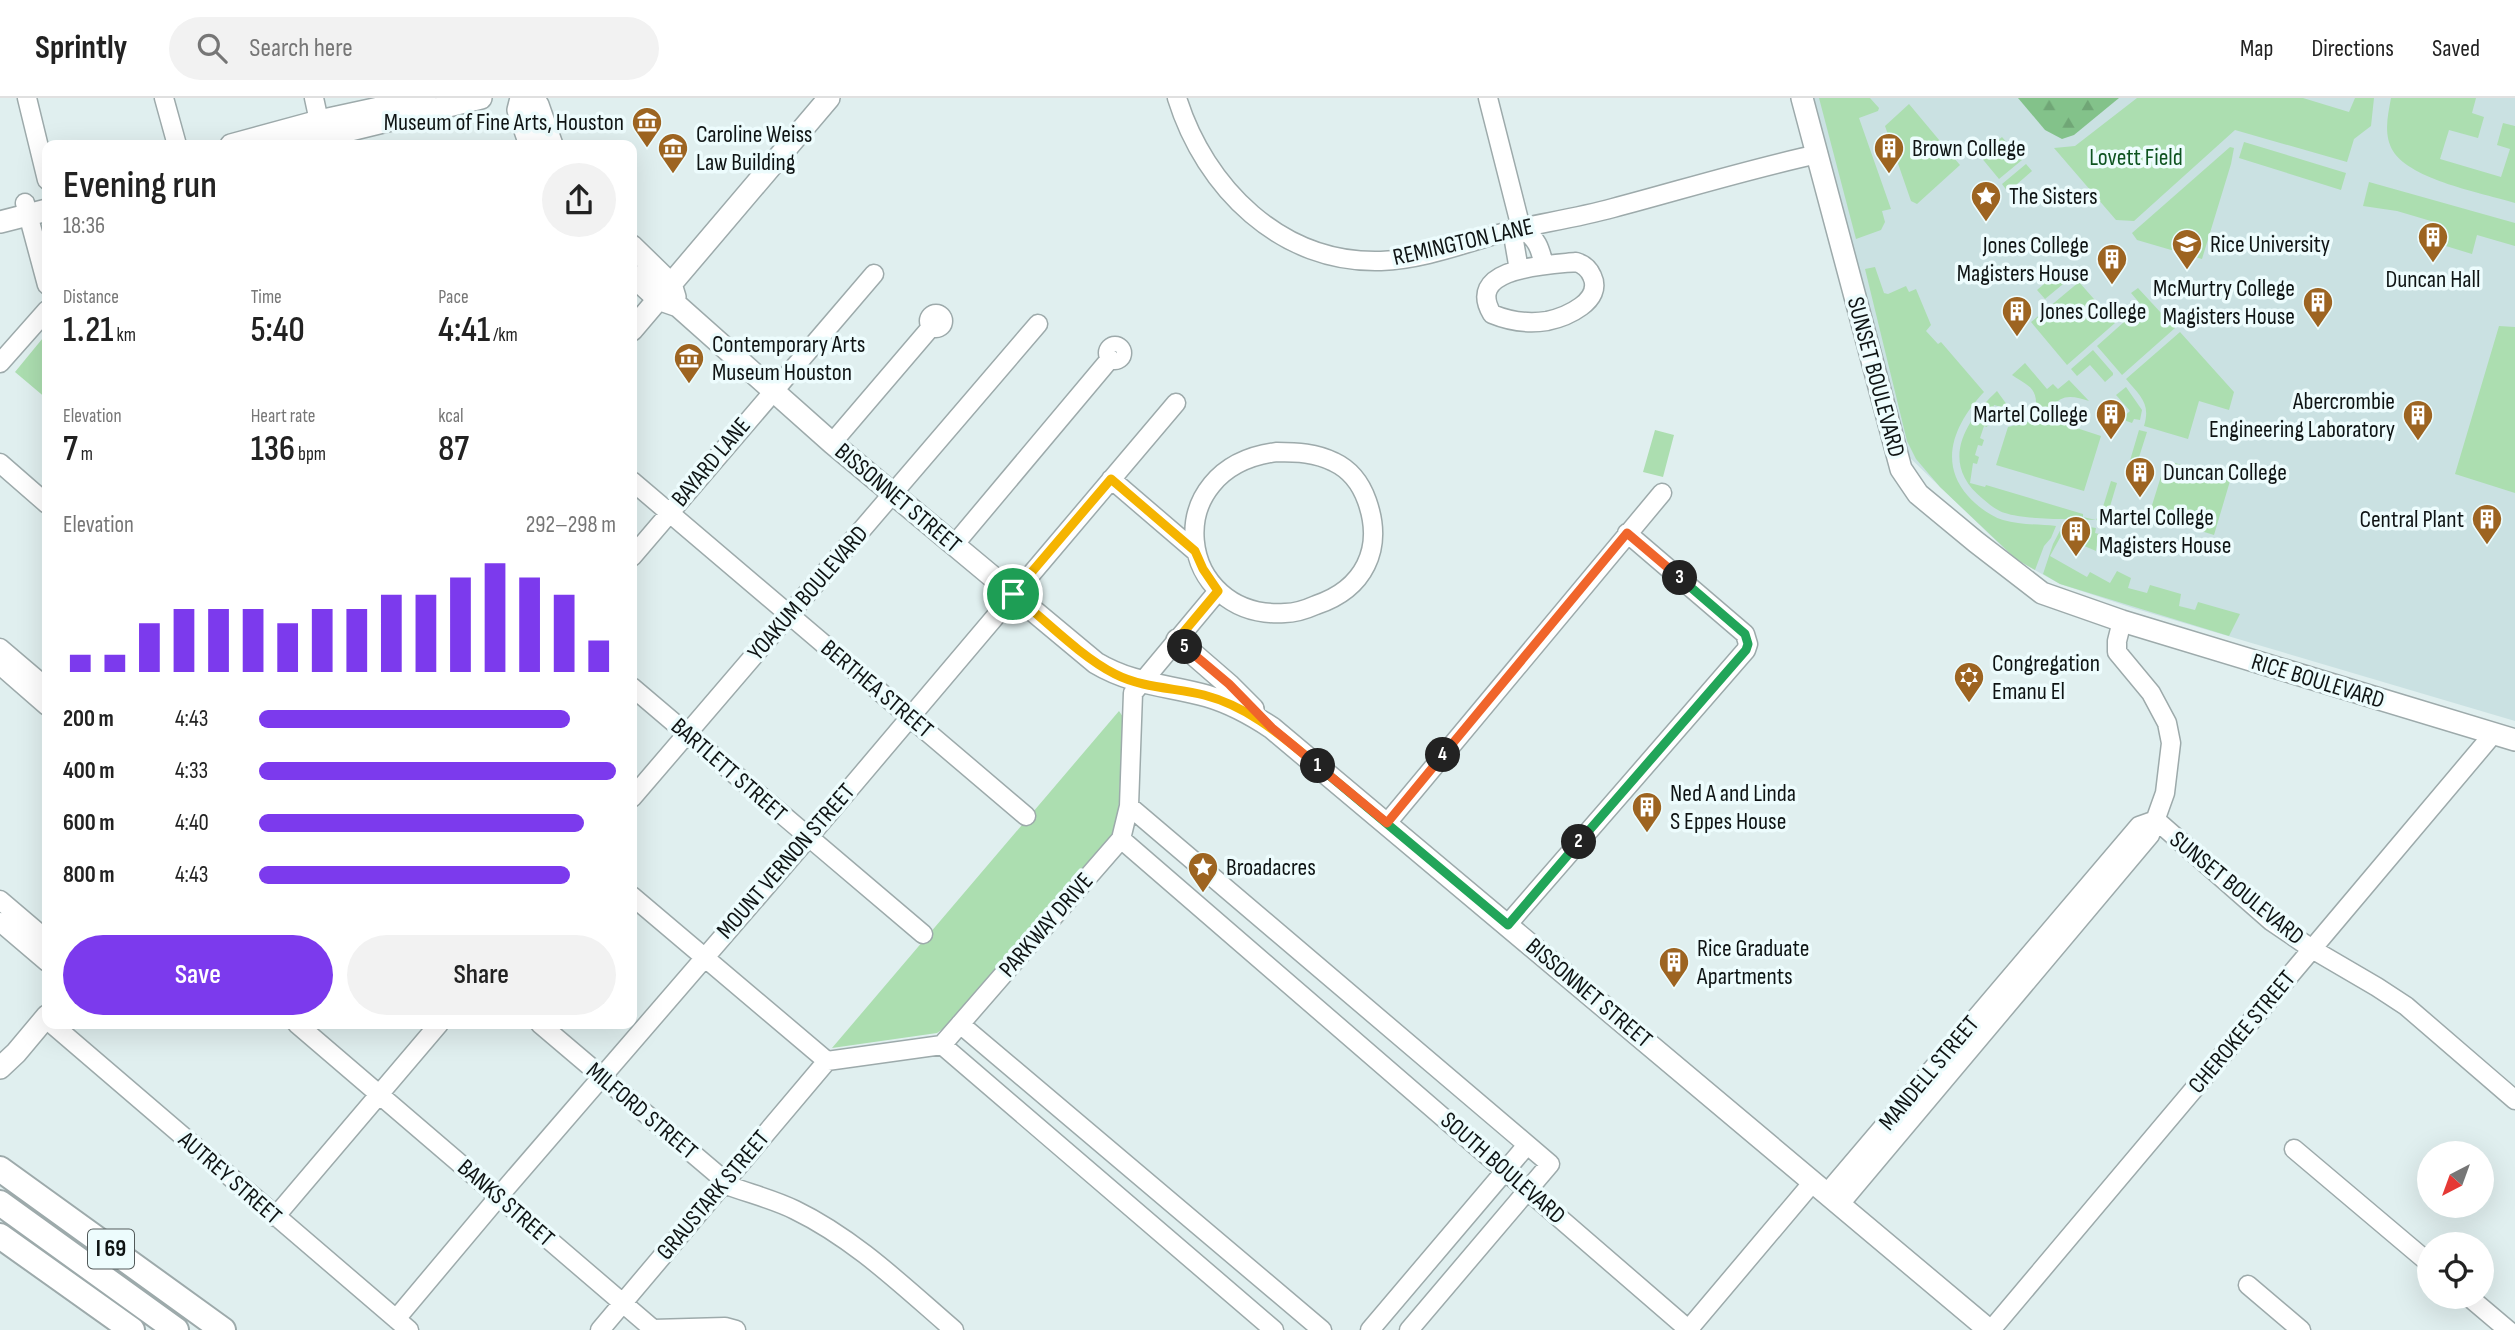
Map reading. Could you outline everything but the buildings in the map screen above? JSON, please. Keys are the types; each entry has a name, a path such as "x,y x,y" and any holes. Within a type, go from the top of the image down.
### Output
{"highway":[{"name":"I 69","path":"0,1169 223,1330"},
{"path":"0,1203 176,1330"},
{"name":"I 69","path":"0,1236 132,1330"}],"main road":[{"path":"249,140 319,121 425,98"},
{"path":"309,140 481,98"},
{"path":"521,98 518,110 528,140"},
{"path":"533,98 550,140"},
{"path":"637,326 669,297 829,98"},
{"name":"SUNSET BOULEVARD","path":"1802,98 1901,469 1918,494 2042,593 2122,621"},
{"path":"0,209 34,209"},
{"path":"0,222 34,209"},
{"name":"BISSONNET STREET","path":"637,253 669,297"},
{"name":"BISSONNET STREET","path":"637,278 669,297 832,443 1096,663 1117,676 1206,696 1239,708 1272,728 1990,1330"},
{"name":"RICE BOULEVARD","path":"2122,621 2515,740"},
{"path":"1177,640 1229,684 1272,728"},
{"path":"0,1068 42,1025"},
{"path":"0,1078 16,1053"}],"street":[{"path":"27,98 42,160"},
{"path":"164,98 176,140"},
{"path":"314,98 319,121"},
{"name":"REMINGTON LANE","path":"1177,98 1197,150 1214,176 1235,200 1261,222 1289,239 1322,252 1354,259 1380,261 1404,258 1521,228 1610,209 1818,154"},
{"path":"1488,98 1521,228 1514,241 1519,270"},
{"path":"34,209 42,256"},
{"path":"1521,228 1531,234 1539,246 1544,265"},
{"path":"1576,262 1584,265 1592,275 1595,286 1590,299 1577,309 1549,320 1518,321 1492,314 1486,304 1485,295 1492,280 1519,270 1544,265 1576,262"},
{"name":"BAYARD LANE","path":"637,551 874,274"},
{"path":"0,363 42,316"},
{"name":"YOAKUM BOULEVARD","path":"637,792 1038,324"},
{"path":"832,443 932,326"},
{"path":"954,545 1110,359"},
{"name":"MOUNT VERNON STREET","path":"403,1325 402,1310 1177,403"},
{"path":"1111,479 1195,551 1218,591 1255,611 1269,613 1288,613 1335,599 1356,580 1364,569 1373,543 1372,514 1356,479 1347,470 1318,456 1299,452 1246,459 1224,472 1205,492 1196,514 1195,551"},
{"path":"0,463 42,500"},
{"name":"BERTHEA STREET","path":"637,485 1026,816"},
{"path":"1387,823 1662,493"},
{"path":"1508,925 1746,650 1748,644 1745,634 1627,533"},
{"path":"1142,682 1218,591"},
{"name":"SUNSET BOULEVARD","path":"2122,621 2117,641 2118,652 2151,693 2167,723 2171,743 2165,793 2155,820 2271,921 2406,1006 2515,1100"},
{"path":"0,648 42,684"},
{"path":"0,665 42,702"},
{"name":"PARKWAY DRIVE","path":"942,1045 1121,839 1129,806 1133,693 1142,682"},
{"name":"BARTLETT STREET","path":"637,691 923,934"},
{"name":"CHEROKEE STREET","path":"1990,1330 2494,733"},
{"name":"SOUTH BOULEVARD","path":"1129,806 1550,1164 1528,1190"},
{"name":"MANDELL STREET","path":"1688,1330 1827,1193 2150,835 2155,820"},
{"name":"SOUTH BOULEVARD","path":"1121,839 1688,1330"},
{"path":"0,900 42,936"},
{"path":"637,900 827,1061 942,1045 1274,1330"},
{"path":"0,922 42,958"},
{"path":"1316,1007 1337,983"},
{"path":"960,1024 1322,1330"},
{"name":"AUTREY STREET","path":"59,1029 403,1325"},
{"name":"BANKS STREET","path":"303,1029 654,1329 725,1327 736,1330"},
{"path":"275,1217 435,1029"},
{"name":"MILFORD STREET","path":"546,1029 718,1175 724,1185 793,1209 831,1229 954,1330"},
{"name":"GRAUSTARK STREET","path":"600,1330 827,1061"},
{"path":"1370,1330 1527,1144"},
{"path":"2294,1149 2417,1253"},
{"path":"1409,1330 1528,1190"},
{"path":"1143,1218 1163,1195"},
{"path":"2248,1285 2301,1330"},
{"path":"2483,1309 2508,1330"}],"shaded area":[{"name":"Rice University","path":"1814,98 2515,98 2515,721 2133,608 2060,584 2015,559 1907,455"}],"green space":[{"path":"1819,98 1870,98 1879,108 1878,111 1859,118 1891,209 1882,211 1885,222 1881,230 1856,239"},
{"path":"2018,98 2119,98 2074,135 2062,139 2045,130"},
{"name":"Lovett Field","path":"2137,98 2303,98 2349,112 2355,98 2374,98 2371,126 2354,139 2347,162 2235,130 2134,221 2116,220 2054,148 2075,146"},
{"path":"2391,98 2476,98 2472,113 2484,117 2478,138 2449,130 2440,159 2501,177 2510,149 2497,145 2503,123 2515,126 2515,203 2431,178 2402,161 2393,151 2388,138"},
{"path":"1909,104 1960,165 1917,204 1911,201 1885,126"},
{"path":"2002,137 2022,160 1999,179 1980,156"},
{"path":"2244,142 2346,173 2341,190 2239,158"},
{"path":"2230,147 2234,148 2231,164 2202,259 2137,240 2132,233"},
{"path":"2026,164 2032,171 2008,192 2002,184"},
{"path":"2369,182 2515,223 2515,246 2477,235 2472,254 2436,243 2441,224 2397,211 2363,206"},
{"path":"1875,267 1884,293 1888,294 1906,286 1909,292 1916,289 1931,325 1926,331 1938,344 1941,342 1984,392 1965,416 1954,442 1953,469 1968,496 1998,518 2016,523 2056,526 2044,546 2035,570 2016,559 1940,487 1916,459 1907,441 1865,269"},
{"path":"2040,274 2068,280 2045,299 2037,290 2044,284"},
{"path":"2079,282 2115,323 2067,365 2031,322"},
{"path":"2138,288 2175,328 2122,375 2097,346 2142,306 2131,293"},
{"path":"2499,326 2515,327 2515,493 2455,474"},
{"path":"2180,332 2234,392 2229,410 2199,401 2188,439 2144,426 2145,406 2140,395 2126,379"},
{"path":"42,339 42,395 15,372"},
{"path":"2093,350 2113,373 2105,382 2090,365 2077,376 2071,369"},
{"path":"2025,363 2047,389 2053,384 2058,389 2069,380 2089,401 2068,397 2059,400 2052,409 2036,405 2032,390 2012,375"},
{"path":"2126,387 2142,410 2140,420 2134,419 2132,423 2121,419 2130,411 2116,395"},
{"path":"1997,391 2010,409 2011,417 2006,415 2008,409 1994,405 1989,408 1985,420 1989,421 1980,438 1984,440 1982,446 1978,445 1975,455 1979,457 1977,464 1973,463 1970,483 1985,487 1986,485 2096,520 2037,518 2005,513 1990,505 1970,486 1962,472 1959,458 1961,444 1975,416"},
{"path":"2034,414 2101,436 2084,491 1996,465 2008,427 2028,422"},
{"path":"1655,430 1674,435 1663,477 1643,472"},
{"path":"2139,430 2147,432 2133,476 2126,474"},
{"path":"2166,460 2230,481 2214,535 2149,515"},
{"path":"2111,481 2117,483 2105,523 2096,520 2101,513"},
{"path":"2063,525 2071,526 2065,537 2061,536 2050,556 2087,577 2090,572 2110,583 2117,571 2131,578 2128,588 2147,593 2150,585 2181,594 2179,606 2195,610 2198,602 2240,614 2229,636 2060,584 2043,574 2053,544"},
{"path":"2078,525 2096,528 2095,533 2099,534 2096,551 2068,539"},
{"path":"1119,711 1123,717 1118,823 1112,835 947,1026 937,1033 832,1048"}],"place":[{"name":"Museum of Fine Arts, Houston","path":"647,149"},
{"name":"Caroline Weiss Law Building","path":"673,175"},
{"name":"Brown College","path":"1889,175"},
{"name":"The Sisters","path":"1986,223"},
{"name":"Duncan Hall","path":"2433,264"},
{"name":"Rice University","path":"2187,271"},
{"name":"Jones College Magisters House","path":"2112,286"},
{"name":"McMurtry College Magisters House","path":"2318,329"},
{"name":"Jones College","path":"2017,338"},
{"name":"Contemporary Arts Museum Houston","path":"689,385"},
{"name":"Martel College","path":"2111,441"},
{"name":"Abercrombie Engineering Laboratory","path":"2418,442"},
{"name":"Duncan College","path":"2140,499"},
{"name":"Central Plant","path":"2487,546"},
{"name":"Martel College Magisters House","path":"2076,558"},
{"name":"Congregation Emanu El","path":"1969,704"},
{"name":"Ned A and Linda S Eppes House","path":"1647,834"},
{"name":"Broadacres","path":"1203,894"},
{"name":"Rice Graduate Apartments","path":"1674,989"}],"route":[{"path":"1013,594 1096,663 1117,676 1206,696 1239,708 1272,728 1508,925 1746,650 1748,644 1745,634 1627,533 1387,823 1272,728 1229,684 1177,640 1218,591 1195,551 1111,479 1013,594"}]}
